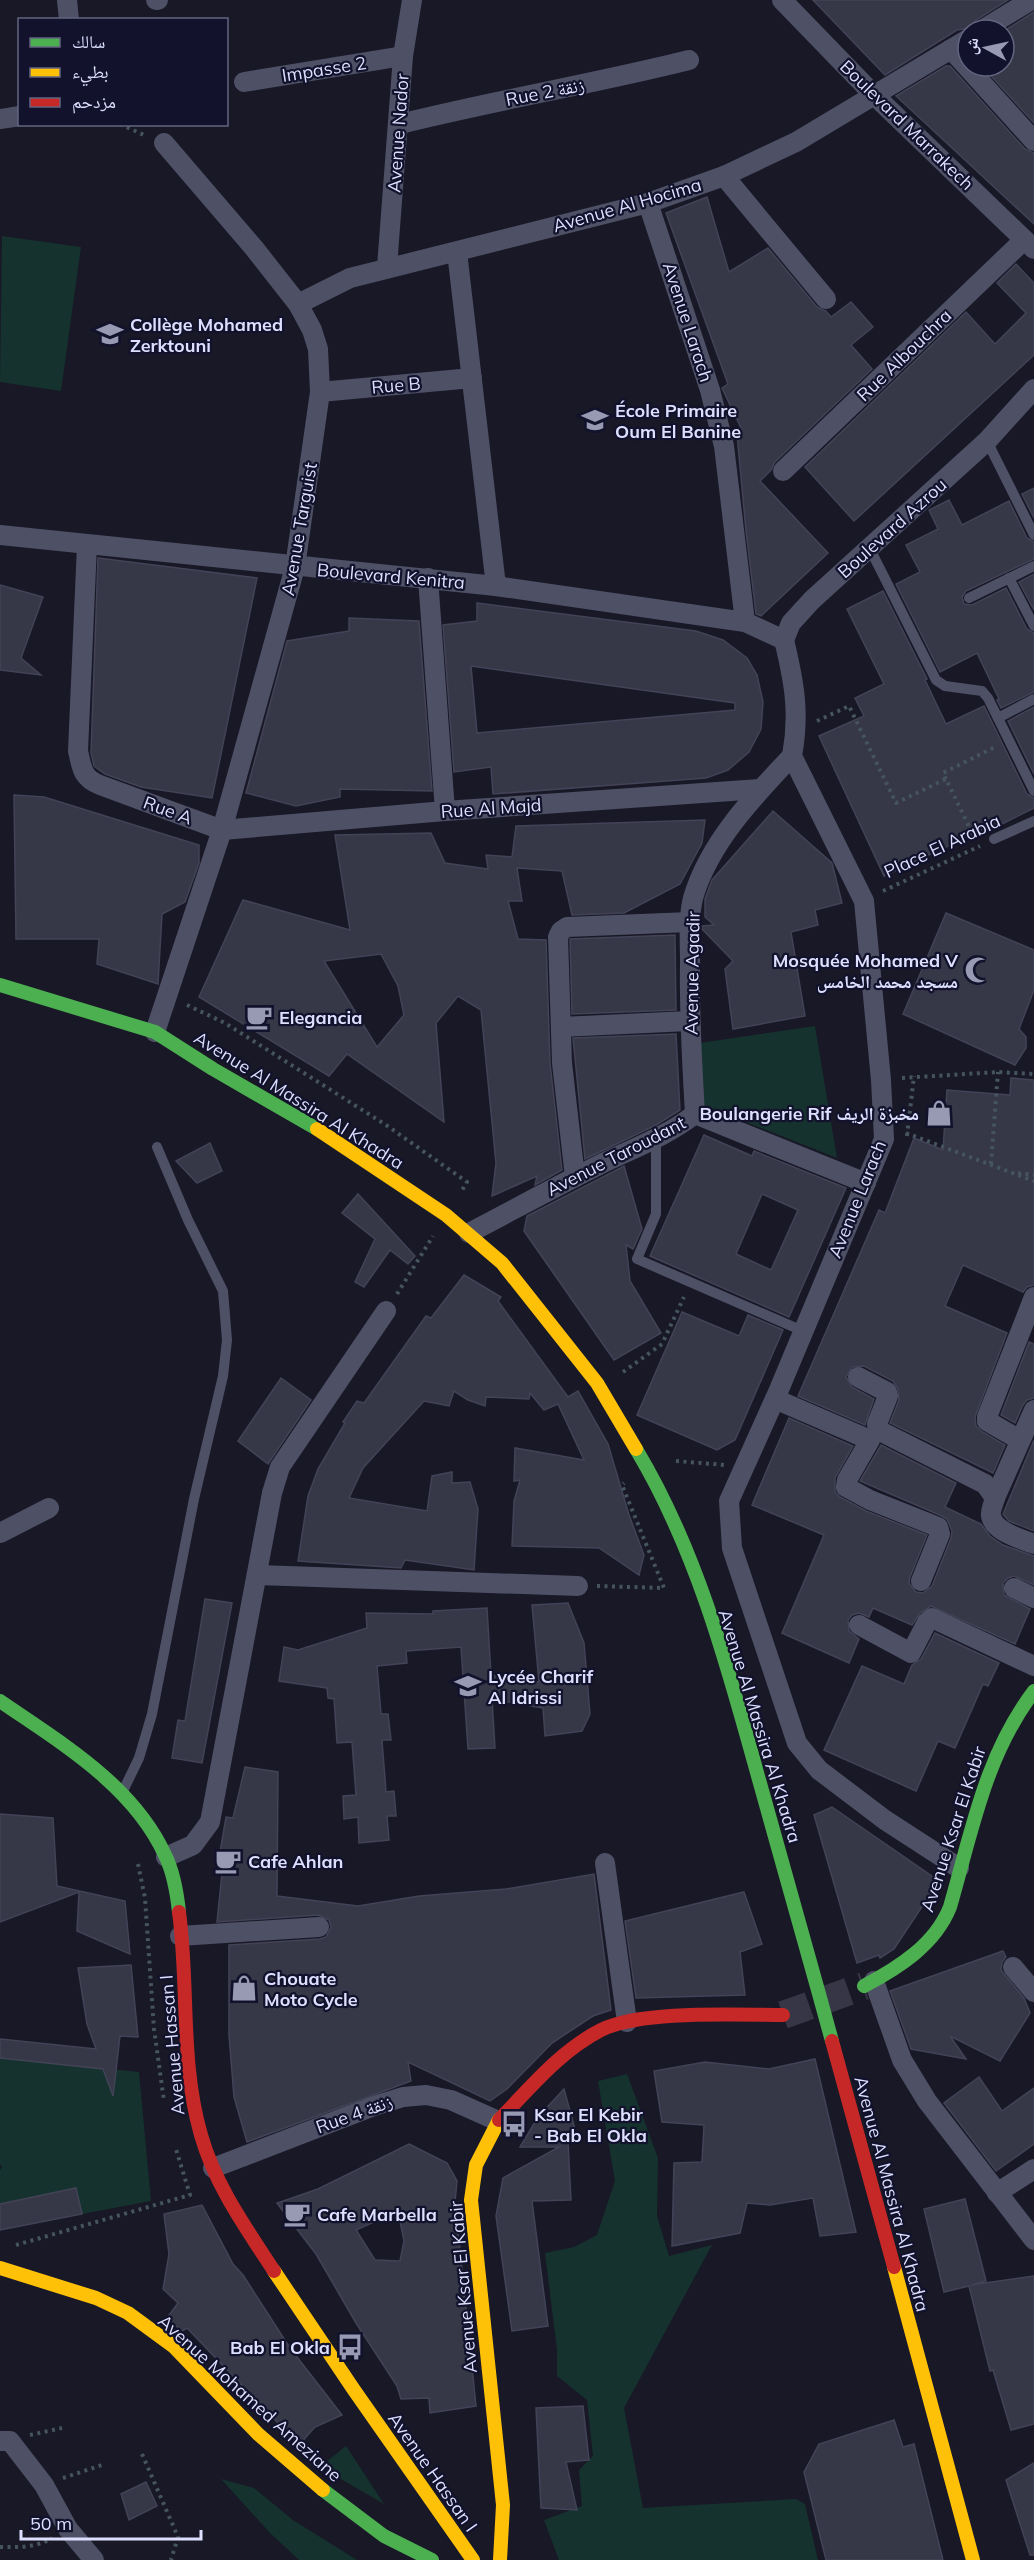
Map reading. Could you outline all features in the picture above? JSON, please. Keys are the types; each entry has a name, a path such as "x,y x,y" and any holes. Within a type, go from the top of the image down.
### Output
{"main road":[{"name":"Avenue Al Massira Al Khadra","path":"0,985 155,1032 213,1069 315,1127 469,1233 502,1263 597,1383 650,1472 684,1547 726,1661 973,2560"},
{"name":"Avenue Ksar El Kabir","path":"869,1984 914,1953 938,1931 950,1908 984,1780 995,1754 1034,1691"},
{"name":"Avenue Hassan I","path":"0,1701 100,1773 142,1815 166,1857 177,1899 187,2052 198,2130 213,2168 256,2242 327,2352 473,2560"},
{"name":"Avenue Ksar El Kabir","path":"500,2560 504,2505 471,2200 476,2165 498,2121 561,2057 602,2030 627,2022 687,2016 783,2015"},
{"name":"Avenue Mohamed Ameziane","path":"0,2268 96,2298 128,2313 173,2346 258,2434 328,2494 384,2536 432,2560"}],"street":[{"path":"67,0 69,18"},
{"name":"Avenue Nador","path":"387,267 404,56 412,0"},
{"name":"Boulevard Marrakech","path":"782,0 873,94 1029,244"},
{"path":"1001,18 1030,0"},
{"name":"Avenue Al Hocima","path":"298,304 350,278 648,203 724,176 796,142 956,46"},
{"path":"951,49 1034,141"},
{"name":"Impasse 2","path":"244,82 404,56"},
{"name":"Rue 2 زنقة","path":"400,124 466,107 627,76 689,60"},
{"path":"0,119 18,116"},
{"name":"Avenue Targuist","path":"155,1032 222,830 296,567 320,392 318,349 312,330 298,304 261,256 164,144"},
{"path":"724,176 826,299"},
{"name":"Avenue Larach","path":"648,203 710,390 724,446 745,622"},
{"name":"Rue Albouchra","path":"783,471 1029,244"},
{"path":"457,252 496,586"},
{"name":"Rue B","path":"320,392 472,378"},
{"name":"Boulevard Azrou","path":"784,640 790,623 812,600 987,441 1034,389"},
{"name":"Boulevard Kenitra","path":"0,535 296,567 428,578 745,622"},
{"name":"Rue A","path":"87,545 78,751 83,774 88,780 222,830"},
{"path":"428,578 445,811"},
{"path":"745,622 784,640 796,688 797,731 792,756"},
{"name":"Avenue Larach","path":"792,756 864,901 881,1080 884,1139 775,1399 729,1501 732,1548 797,1743 819,1770 885,1820 959,1868"},
{"name":"Avenue Agadir","path":"695,1114 689,1021 690,922 693,900 703,873 723,838 760,789 792,756"},
{"name":"Rue Al Majd","path":"222,830 445,811 760,789"},
{"path":"575,1177 564,1075 558,937 567,927 690,922"},
{"path":"561,1027 689,1021"},
{"name":"Avenue Taroudant","path":"469,1233 575,1177 679,1127 695,1114 866,1183"},
{"path":"1020,1440 987,1421 987,1417 1034,1297"},
{"path":"166,1857 193,1845 210,1821 272,1493 280,1467 386,1311"},
{"path":"858,1377 887,1392 888,1396 873,1434 847,1480 846,1487 848,1490 940,1529 921,1581"},
{"path":"775,1399 873,1434 985,1484 995,1498"},
{"path":"1034,1410 991,1511 992,1521 1006,1532 1034,1544"},
{"path":"0,1533 49,1508"},
{"path":"258,1575 585,1586"},
{"path":"1014,1588 1034,1598"},
{"path":"859,1625 911,1653 927,1622 932,1618 1034,1666"},
{"path":"605,1863 627,2022"},
{"path":"180,1936 319,1927"},
{"path":"1013,1967 1034,1992"},
{"path":"869,1984 902,2060 927,2101 1034,2240"},
{"name":"Rue 4 زنقة","path":"213,2168 374,2106 404,2097 426,2095 451,2100 498,2121"},
{"path":"997,2193 1034,2169"},
{"path":"5,2441 44,2485 68,2529 94,2560"}],"lane":[{"path":"987,441 1034,534"},
{"path":"870,549 936,680 945,686 982,691 1034,791"},
{"path":"969,598 1034,566"},
{"path":"1009,578 1034,626"},
{"path":"998,718 1034,699"},
{"name":"Place El Arabia","path":"994,839 1034,821"},
{"path":"656,1139 656,1214 637,1259 803,1331"},
{"path":"121,1795 139,1758 152,1714 194,1498 223,1376 228,1340 224,1291 188,1220 157,1147"}],"path":[{"path":"124,126 164,144"},
{"path":"797,731 849,706 896,802 946,779"},
{"path":"979,846 943,773 1009,740"},
{"name":"Place El Arabia","path":"864,901 994,839"},
{"path":"167,996 225,1023 386,1125 467,1182 386,1311"},
{"path":"881,1080 998,1072 1034,1074"},
{"path":"991,1165 998,1072"},
{"path":"883,1128 908,1133 1034,1181"},
{"path":"1015,1173 1034,1175"},
{"path":"622,1372 662,1344 690,1282"},
{"path":"676,1461 724,1465"},
{"path":"585,1586 664,1588 622,1485 650,1472"},
{"path":"137,1860 145,1898 154,2029 165,2102"},
{"path":"7,2247 190,2195 174,2144"},
{"path":"5,2441 62,2428"},
{"path":"142,2454 178,2537 171,2560"},
{"path":"44,2485 102,2465"},
{"path":"0,2547 22,2547 44,2542 68,2529"}],"green space":[{"path":"2,236 81,247 61,391 0,382"},
{"path":"815,1026 837,1158 703,1105 700,1043"},
{"path":"0,2058 139,2072 151,2201 82,2214 76,2188 0,2204 0,2170 2,2167 0,2164"},
{"path":"627,2074 658,2158 657,2216 669,2256 712,2245 624,2408 643,2508 796,2499 805,2504 818,2560 559,2560 544,2520 582,2506 579,2470 593,2456 587,2400 557,2376 557,2350 545,2253 574,2247 597,2235 615,2181 598,2081"},
{"path":"346,2446 384,2504 320,2467"},
{"path":"221,2479 254,2488 293,2520 357,2560 299,2560 270,2533"}],"building":[{"path":"813,0 1008,0 979,18 956,18 956,31 885,75"},
{"path":"1034,12 1034,123 993,78 1016,78 1016,23"},
{"path":"946,66 950,66 956,73 956,78 961,78 1025,149 1034,153 1034,224 896,96"},
{"path":"707,197 729,272 768,248 817,307 826,311 831,317 851,302 873,327 851,345 872,369 775,462 771,470 760,481 828,553 761,616 756,614 746,531 737,434 742,430 722,388 728,384 666,213"},
{"path":"1016,264 1034,283 1034,355 854,521 805,467 966,312 995,344 1026,313 997,283"},
{"path":"1034,488 1034,518 1022,494"},
{"path":"949,500 962,525 1009,501 1027,538 1034,542 1034,559 966,591 962,597 964,604 972,605 1006,588 1027,629 1034,633 1034,692 1001,708 977,653 940,672 896,584 920,572 906,545 938,529 929,510"},
{"path":"98,558 257,578 212,798 141,787 105,774 94,766 91,753"},
{"path":"1034,574 1034,610 1019,582"},
{"path":"0,585 43,597 21,658 41,675 0,670"},
{"path":"883,591 927,679 925,680 946,724 984,706 1027,794 1034,798 1034,808 982,834 980,831 884,876 819,736 864,716 855,698 884,684 847,609"},
{"path":"477,603 696,631 723,640 747,658 757,675 763,702 761,729 749,752 728,770 706,778 493,794 491,767 454,772 443,625 477,621","holes":["471,666 735,703 735,710 477,733"]},
{"path":"349,618 419,621 432,791 340,789 340,797 296,806 246,793 287,641 349,631"},
{"path":"1034,707 1034,774 1008,721"},
{"path":"14,795 44,797 199,845 199,863 185,902 162,914 158,984 97,964 99,939 16,939"},
{"path":"773,811 832,863 842,903 815,910 818,925 791,932 805,1016 733,1029 725,969 733,961 702,929 702,926 714,925 705,917 705,899 712,880"},
{"path":"705,820 702,843 680,884 624,913 572,915 562,871 517,868 522,901 508,901 518,939 546,940 550,1063 562,1170 535,1185 537,1176 492,1196 496,1163 481,1010 458,996 436,1023 444,1122 347,1054 329,1076 199,997 243,900 350,930 335,835 431,833 445,863 488,869 486,855 512,857 516,826","holes":["381,954 398,986 404,1015 377,1047 324,961"]},
{"name":"Mosquée Mohamed V مسجد محمد الخامس","path":"946,913 1034,950 1034,990 1019,1029 1026,1037 1026,1048 1015,1065 903,1014"},
{"path":"675,935 676,1010 572,1014 570,939"},
{"path":"676,1034 680,1110 656,1125 585,1159 573,1038"},
{"path":"1011,1078 1034,1080 1034,1285 1027,1287 1023,1292 963,1265 945,1306 1007,1333 975,1417 976,1426 981,1431 1005,1445 993,1473 890,1423 899,1400 898,1389 893,1381 864,1366 852,1367 846,1377 852,1387 874,1399 865,1425 798,1396 879,1210 885,1213 914,1138 943,1150 947,1090 1010,1095"},
{"path":"704,1135 752,1156 754,1151 846,1188 789,1317 650,1256","holes":["762,1194 798,1210 771,1270 736,1254"]},
{"path":"210,1143 222,1171 197,1183 176,1161"},
{"path":"624,1166 642,1229 633,1249 626,1245 630,1281 661,1333 614,1360 524,1231 527,1216"},
{"path":"358,1194 415,1256 408,1264 390,1250 364,1287 355,1282 375,1239 342,1213"},
{"path":"464,1275 501,1297 498,1301 568,1397 578,1391 608,1444 629,1515 644,1555 639,1575 599,1548 512,1546 514,1501 520,1480 514,1481 515,1448 584,1460 558,1404 544,1410 530,1393 529,1399 486,1397 485,1406 468,1400 454,1391 449,1406 424,1401 363,1468 349,1498 427,1511 432,1476 452,1472 452,1483 470,1482 478,1509 474,1570 405,1560 401,1568 298,1561 308,1496 318,1469 345,1423 343,1422 357,1401 364,1403 426,1316 431,1318"},
{"path":"682,1312 739,1336 748,1315 783,1330 735,1440 717,1450 637,1415"},
{"path":"1029,1342 1034,1344 1034,1398 1027,1400 1023,1405 1015,1423 1001,1415"},
{"path":"281,1378 311,1400 268,1464 238,1441"},
{"path":"789,1418 853,1446 835,1478 835,1492 840,1497 866,1511 927,1535 910,1577 909,1583 916,1592 923,1593 932,1586 952,1531 947,1519 942,1516 860,1481 881,1445 956,1483 945,1507 981,1524 990,1536 1003,1545 1034,1556 1034,1585 1014,1576 1003,1583 1004,1595 1030,1609 1015,1644 931,1606 920,1613 912,1625 873,1608 869,1617 859,1613 852,1615 848,1620 849,1631 859,1639 849,1663 782,1633 824,1535 752,1505"},
{"path":"1034,1440 1034,1531 1009,1521 1003,1514"},
{"path":"205,1599 232,1603 202,1763 172,1758 178,1720 185,1721"},
{"path":"568,1603 584,1643 590,1714 582,1731 545,1736 543,1708 492,1699 495,1748 468,1749 461,1647 406,1651 407,1663 377,1666 381,1714 388,1714 391,1740 382,1740 386,1792 394,1791 396,1816 387,1816 389,1840 359,1843 358,1817 344,1819 343,1796 356,1795 352,1742 337,1743 334,1699 328,1698 327,1688 279,1681 284,1647 298,1650 367,1628 366,1613 433,1614 433,1611 487,1608 491,1675 539,1682 532,1605"},
{"path":"935,1633 999,1663 988,1686 983,1684 955,1748 938,1741 916,1791 824,1750 862,1666 904,1684 912,1665 921,1659"},
{"path":"245,1767 278,1772 277,1896 358,1906 419,1896 506,1889 594,1874 611,2010 593,2016 552,2043 507,2089 490,2101 408,2062 411,2081 247,2142 234,2097 229,2035 229,1945 320,1939 326,1937 331,1927 329,1920 318,1915 217,1922 223,1864 218,1864 226,1817 233,1818"},
{"path":"832,1807 939,1881 894,1949 880,1958 879,1955 857,1963 814,1815"},
{"path":"0,1814 53,1818 57,1886 125,1901 130,1954 77,1931 79,1892 0,1922"},
{"path":"744,1892 762,1944 740,1952 745,1995 636,1998 625,1921"},
{"path":"1003,1951 1006,1957 1002,1962 1001,1970 1024,1998 1030,2013 1000,2061 950,2036 966,2059 911,2049 890,1991"},
{"path":"131,1965 138,2037 120,2036 113,2096 103,2069 0,2058 0,2039 96,2049 87,2024 78,1968"},
{"path":"815,2059 856,2232 820,2236 813,2198 770,2205 747,2203 740,2233 672,2246 674,2163 702,2162 704,2125 662,2122 654,2071 705,2062 769,2069"},
{"path":"979,2077 1002,2111 1034,2088 1034,2144 996,2171 944,2103"},
{"path":"564,2089 578,2140 568,2142 571,2200 532,2201 548,2326 512,2331 496,2216 503,2178 559,2147 520,2147 538,2117"},
{"path":"409,2144 447,2163 457,2181 455,2202 476,2406 430,2413 429,2398 401,2399 397,2386 356,2323 316,2254 277,2203 318,2189","holes":["398,2211 404,2241 400,2261 375,2260 356,2230"]},
{"path":"76,2188 82,2214 0,2230 0,2204"},
{"path":"965,2199 986,2281 971,2285 1034,2276 1034,2424 1011,2430 993,2370 990,2371 969,2286 944,2292 924,2209"},
{"path":"202,2205 233,2264 243,2275 290,2348 342,2415 315,2427 299,2445 187,2328 182,2331 167,2318 178,2303 163,2289 169,2254 164,2214"},
{"path":"583,2406 589,2460 566,2462 577,2510 541,2508 536,2408"},
{"path":"894,2420 903,2447 914,2444 943,2560 826,2560 804,2472 819,2444"},
{"path":"1034,2463 1034,2555 1030,2555 1006,2480"},
{"path":"146,2482 157,2506 129,2520 121,2494"}],"tunnel":[{"path":"783,2015 864,1986"}],"traffic: fast":[{"path":"0,985 155,1032 213,1069 317,1129"},
{"path":"636,1449 675,1525 707,1605 745,1728 832,2041"},
{"path":"864,1986 914,1954 935,1933 943,1921 950,1907 973,1822 992,1768 1003,1741 1034,1691"},
{"path":"0,1701 71,1750 115,1787 134,1807 151,1830 165,1855 175,1883 179,1912"},
{"path":"323,2490 384,2536 432,2560"}],"traffic: slow":[{"path":"317,1129 446,1215 502,1263 597,1383 636,1449"},
{"path":"499,2120 476,2165 471,2200 503,2505 500,2560"},
{"path":"894,2267 973,2560"},
{"path":"0,2268 96,2298 128,2313 173,2346 258,2434 323,2490"},
{"path":"274,2271 473,2560"}],"traffic: jam":[{"path":"179,1912 187,2052 194,2108 201,2135 223,2189 274,2271"},
{"path":"499,2120 559,2059 601,2030 640,2019 664,2016 783,2015"},
{"path":"832,2041 894,2267"}],"place":[{"name":"Collège Mohamed Zerktouni","path":"110,334"},
{"name":"École Primaire Oum El Banine","path":"595,420"},
{"name":"Mosquée Mohamed V مسجد محمد الخامس","path":"978,970"},
{"name":"Elegancia","path":"259,1017"},
{"name":"Boulangerie Rif مخبزة الريف","path":"939,1113"},
{"name":"Lycée Charif Al Idrissi","path":"468,1686"},
{"name":"Cafe Ahlan","path":"228,1861"},
{"name":"Chouate Moto Cycle","path":"244,1988"},
{"name":"Ksar El Kebir - Bab El Okla","path":"514,2124"},
{"name":"Cafe Marbella","path":"297,2214"},
{"name":"Bab El Okla","path":"350,2347"}]}
